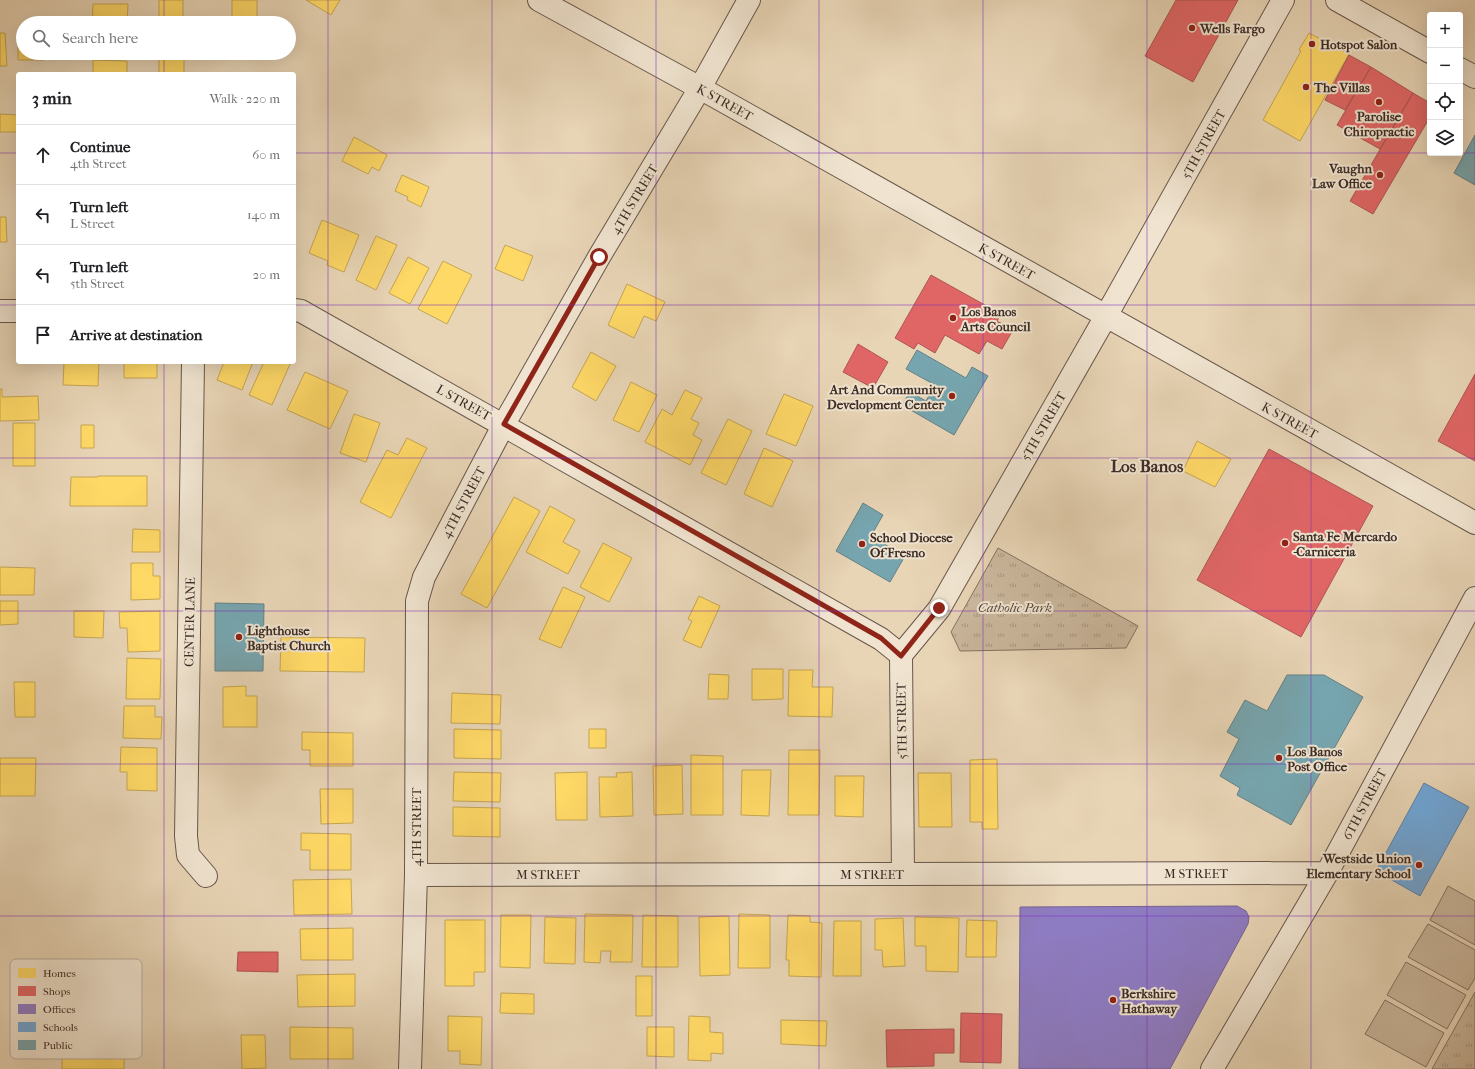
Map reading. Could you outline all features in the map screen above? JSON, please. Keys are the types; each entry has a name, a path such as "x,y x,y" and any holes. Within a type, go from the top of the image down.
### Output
{"street":[{"name":"K STREET","path":"539,0 700,88 1475,524"},
{"name":"4TH STREET","path":"410,1069 416,875 417,601 424,577 504,424 599,257 700,88 749,0"},
{"name":"5TH STREET","path":"903,874 901,656 939,608 1106,316 1283,0"},
{"path":"1337,0 1427,50"},
{"path":"1463,71 1475,77"},
{"name":"L STREET","path":"296,310 301,311 504,424 881,638 901,656"},
{"path":"0,311 16,311"},
{"name":"CENTER LANE","path":"193,364 186,836 188,855 206,876"},
{"name":"6TH STREET","path":"1212,1069 1327,873 1475,598"},
{"name":"M STREET","path":"416,875 1327,873"}],"green space":[{"name":"Catholic Park","path":"998,548 1138,626 1126,648 960,651 951,632"},
{"path":"1448,886 1475,901 1475,945 1430,920"},
{"path":"1428,924 1475,950 1475,978 1468,990 1408,957"},
{"path":"1406,962 1466,995 1447,1029 1387,995"},
{"path":"1475,992 1475,1069 1432,1069"},
{"path":"1385,1000 1444,1033 1426,1067 1365,1034"}],"building: Homes":[{"path":"159,0 183,0 183,16 159,16"},
{"path":"232,0 257,0 257,16 232,16"},
{"path":"306,0 340,0 331,15"},
{"path":"93,4 128,4 127,16 92,16"},
{"path":"0,33 5,33 7,66 0,66"},
{"name":"The Villas","path":"1309,33 1349,54 1300,141 1263,120 1301,51 1299,50"},
{"path":"93,60 127,61 127,72 93,72"},
{"path":"159,60 184,60 184,72 159,72"},
{"path":"0,114 16,115 16,132 0,132"},
{"path":"354,137 387,155 379,171 372,167 368,174 342,161"},
{"path":"402,175 429,187 421,207 407,200 408,197 395,191"},
{"path":"0,217 6,217 7,242 0,242"},
{"path":"322,220 359,235 344,272 327,265 328,261 309,253"},
{"path":"376,236 397,245 376,290 356,280"},
{"path":"505,245 533,256 523,281 495,269"},
{"path":"408,257 429,268 410,304 389,293"},
{"path":"443,261 472,275 447,324 418,309"},
{"path":"627,284 665,302 656,321 644,316 634,338 608,325"},
{"path":"591,352 616,366 596,401 572,387"},
{"path":"64,364 99,364 98,386 63,385"},
{"path":"124,364 157,364 157,378 124,378"},
{"path":"223,364 252,364 242,390 217,380"},
{"path":"263,364 290,364 272,405 249,395"},
{"path":"305,372 348,391 330,429 287,410"},
{"path":"631,382 657,395 639,432 613,420"},
{"path":"0,389 2,389 2,397 38,396 39,420 0,421"},
{"path":"685,390 702,398 691,419 699,423 693,435 702,440 690,465 645,442 662,409 672,415"},
{"path":"784,394 813,406 796,446 766,434"},
{"path":"354,414 380,423 366,462 340,453"},
{"path":"728,419 752,431 726,485 701,473"},
{"path":"13,423 35,423 35,466 13,466"},
{"path":"81,425 94,425 94,448 81,448"},
{"path":"407,438 427,448 391,518 360,502 387,450 398,455"},
{"path":"1197,441 1231,459 1215,487 1183,471"},
{"path":"764,448 793,461 772,507 744,494"},
{"path":"147,476 147,506 70,506 71,477"},
{"path":"514,497 540,511 487,608 461,594"},
{"path":"550,506 575,520 563,542 580,551 568,574 526,552"},
{"path":"133,529 160,530 160,552 132,552"},
{"path":"603,543 632,558 609,602 580,587"},
{"path":"131,563 153,563 153,576 160,576 160,599 131,600"},
{"path":"0,567 35,568 34,595 0,595"},
{"path":"563,587 585,597 561,648 539,639"},
{"path":"699,596 720,606 701,648 683,640 692,621 688,619"},
{"path":"0,601 18,601 18,624 0,625"},
{"path":"74,611 104,611 103,638 74,637"},
{"path":"160,611 160,651 128,652 127,628 120,628 119,612"},
{"path":"281,637 365,638 364,672 280,671"},
{"path":"127,658 161,659 160,699 126,699"},
{"path":"752,669 783,669 783,699 752,700"},
{"path":"789,670 813,670 812,687 833,687 832,717 788,716"},
{"path":"709,674 729,675 728,699 708,699"},
{"path":"14,682 35,682 35,717 15,717"},
{"path":"246,686 246,696 257,696 257,727 223,727 223,687"},
{"path":"452,693 501,695 500,724 451,723"},
{"path":"124,706 155,706 155,717 162,717 161,739 123,738"},
{"path":"454,729 501,730 501,759 454,758"},
{"path":"589,729 606,729 606,748 589,748"},
{"path":"302,732 353,733 353,766 310,766 310,750 302,750"},
{"path":"121,747 157,748 157,791 127,790 127,772 120,772"},
{"path":"789,750 820,750 819,815 788,815"},
{"path":"691,755 723,756 723,815 691,815"},
{"path":"0,758 36,758 35,796 0,796"},
{"path":"997,759 998,829 982,829 982,822 970,822 970,760"},
{"path":"682,765 683,814 654,815 653,766"},
{"path":"742,770 771,770 769,816 741,815"},
{"path":"454,772 501,773 500,802 453,801"},
{"path":"587,772 587,820 556,820 555,773"},
{"path":"632,772 633,816 600,817 599,777 617,777 616,773"},
{"path":"918,773 951,773 952,827 919,827"},
{"path":"835,776 864,776 863,817 835,816"},
{"path":"320,789 353,789 353,823 321,824"},
{"path":"453,807 500,808 500,837 453,836"},
{"path":"301,833 351,834 351,870 310,870 310,850 301,850"},
{"path":"351,879 352,914 294,915 293,880"},
{"path":"585,914 633,915 632,962 610,962 611,951 601,951 600,963 584,962"},
{"path":"739,914 770,915 770,968 738,968"},
{"path":"501,915 531,915 530,968 500,967"},
{"path":"643,915 678,916 678,967 642,967"},
{"path":"788,915 810,916 810,922 822,923 821,977 789,976 789,960 786,960"},
{"path":"729,916 730,975 700,976 699,917"},
{"path":"545,917 576,918 575,964 544,963"},
{"path":"915,917 959,918 958,972 926,971 926,946 915,946"},
{"path":"903,918 905,966 883,967 882,950 875,950 875,919"},
{"path":"445,920 485,920 485,972 474,972 474,986 445,986"},
{"path":"967,920 997,921 996,957 966,957"},
{"path":"834,921 861,921 861,976 833,976"},
{"path":"353,928 353,960 301,960 300,929"},
{"path":"355,974 355,1006 298,1007 297,975"},
{"path":"636,976 652,976 652,1016 636,1016"},
{"path":"501,993 534,994 534,1014 500,1013"},
{"path":"448,1016 482,1017 481,1065 460,1064 460,1051 448,1051"},
{"path":"689,1016 710,1017 710,1032 723,1033 723,1054 711,1053 711,1061 688,1060"},
{"path":"781,1020 827,1021 826,1046 781,1044"},
{"path":"290,1027 353,1028 353,1059 290,1059"},
{"path":"647,1027 674,1027 674,1057 647,1056"},
{"path":"241,1035 265,1035 266,1068 242,1069"},
{"path":"62,1059 124,1059 124,1069 62,1069"}],"building: Shops":[{"name":"Wells Fargo","path":"1176,0 1238,0 1193,82 1145,56"},
{"path":"1349,55 1371,67 1345,110 1325,100"},
{"name":"Parolise Chiropractic","path":"1371,67 1413,93 1380,149 1337,125"},
{"name":"Vaughn Law Office","path":"1413,93 1427,101 1427,122 1373,214 1350,201"},
{"name":"Los Banos Arts Council","path":"931,275 1001,314 997,321 1013,330 1002,349 987,341 979,354 945,335 935,353 918,343 914,349 895,338"},
{"path":"858,344 888,362 873,388 843,372"},
{"path":"1475,374 1475,461 1438,441"},
{"name":"Santa Fe Mercardo -Carniceria","path":"1269,449 1373,506 1301,637 1197,580"},
{"path":"238,952 278,952 278,972 237,971"},
{"path":"961,1013 1002,1014 1001,1063 960,1062"},
{"path":"954,1029 954,1053 934,1053 934,1066 887,1067 886,1030"}],"building: Offices":[{"name":"Berkshire Hathaway","path":"1237,906 1246,911 1249,917 1248,924 1170,1069 1019,1069 1020,907"}],"building: Schools":[{"path":"1424,783 1469,807 1420,896 1376,871"}],"building: Public":[{"path":"1475,135 1475,185 1454,173"},
{"name":"Art And Community Development Center","path":"917,350 966,378 972,367 988,376 954,435 902,405 910,392 926,401 935,385 906,369"},
{"name":"School Diocese Of Fresno","path":"863,503 883,515 871,536 905,556 890,582 836,551"},
{"name":"Lighthouse Baptist Church","path":"215,603 264,604 263,671 215,671"},
{"name":"Los Banos Post Office","path":"1287,675 1324,675 1363,697 1291,825 1237,795 1240,788 1220,776 1239,739 1227,732 1245,700 1267,711"}],"place":[{"name":"Wells Fargo","path":"1192,28"},
{"name":"Hotspot Salon","path":"1312,44"},
{"name":"The Villas","path":"1306,87"},
{"name":"Parolise Chiropractic","path":"1379,102"},
{"name":"Vaughn Law Office","path":"1380,175"},
{"name":"Los Banos Arts Council","path":"953,318"},
{"name":"Art And Community Development Center","path":"952,396"},
{"name":"Santa Fe Mercardo -Carniceria","path":"1285,543"},
{"name":"School Diocese Of Fresno","path":"862,544"},
{"name":"Lighthouse Baptist Church","path":"239,637"},
{"name":"Los Banos Post Office","path":"1279,758"},
{"name":"Westside Union Elementary School","path":"1419,865"},
{"name":"Berkshire Hathaway","path":"1113,1000"}],"district":[{"name":"Los Banos","path":"1147,466"}],"route":[{"path":"599,257 504,424 881,638 901,656 939,608"}]}
